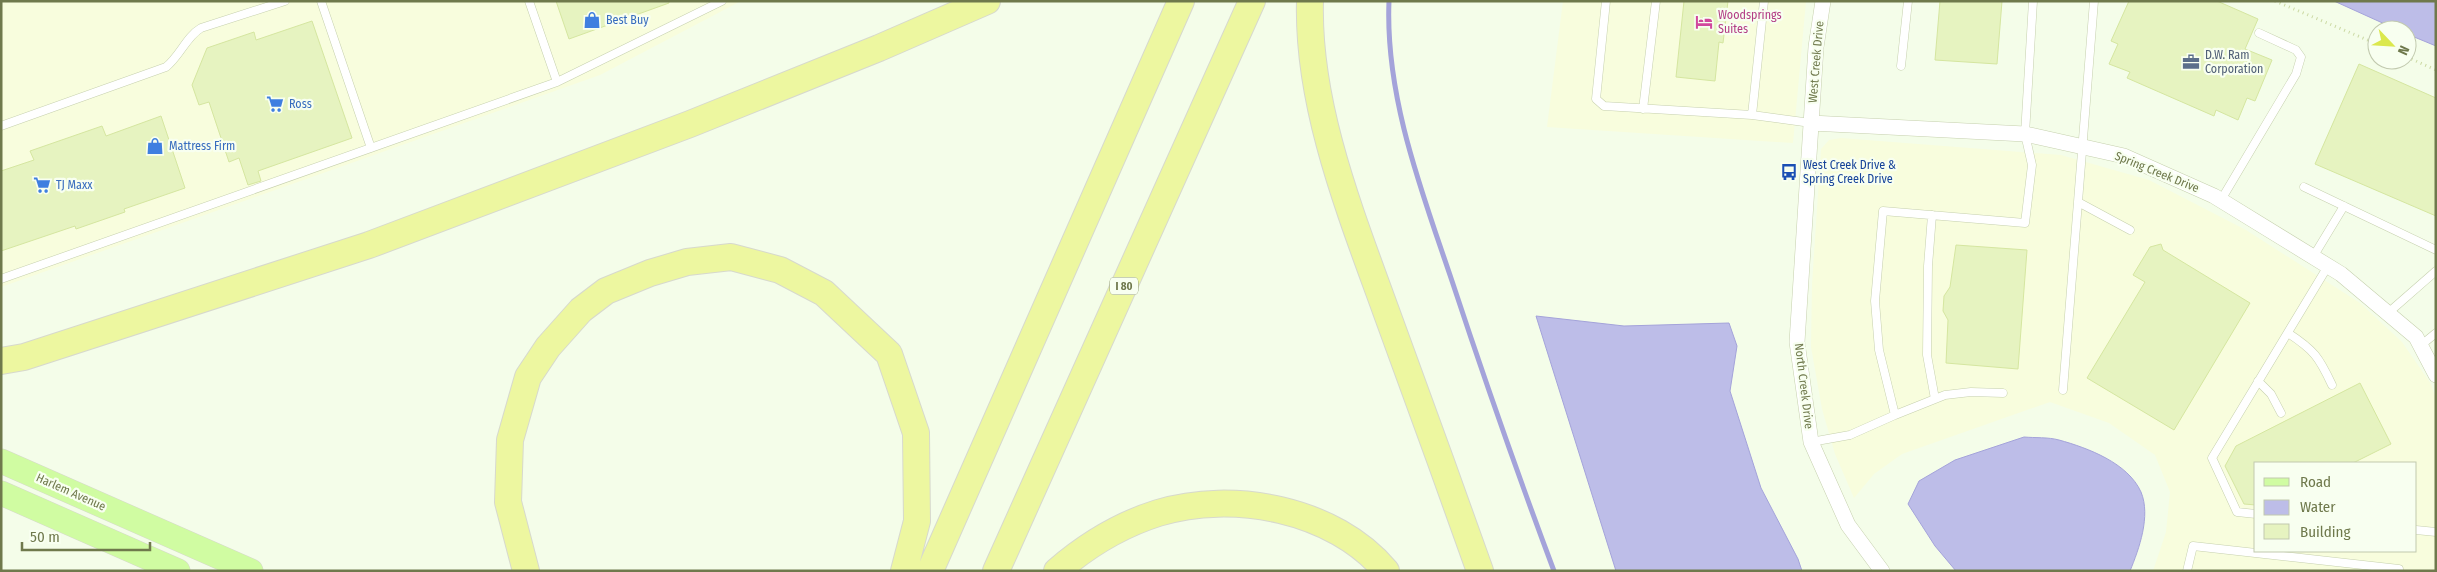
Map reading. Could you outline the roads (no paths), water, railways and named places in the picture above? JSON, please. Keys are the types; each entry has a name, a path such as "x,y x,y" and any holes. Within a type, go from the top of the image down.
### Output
{"highway":[{"path":"1,361 24,357 369,245 690,124 879,48 987,1"},
{"path":"930,571 1182,1"},
{"name":"I 80","path":"996,571 1252,1"},
{"path":"1310,1 1309,34 1315,83 1329,136 1360,238 1480,571"},
{"path":"526,571 508,502 510,440 528,377 548,347 581,310 606,291 650,273 687,262 731,257 780,270 824,293 889,354 916,433 917,521 904,571"},
{"path":"1057,571 1092,544 1117,530 1159,513 1206,504 1222,503 1260,506 1309,518 1335,530 1373,558 1386,571"}],"main road":[{"name":"Harlem Avenue","path":"1,461 251,571"},
{"path":"1,493 178,571"}],"street":[{"name":"West Creek Drive","path":"1812,123 1816,47 1823,1"},
{"name":"Spring Creek Drive","path":"1812,123 2025,134 2124,156 2221,200 2341,274 2416,337 2436,375"},
{"name":"North Creek Drive","path":"1812,123 1797,342 1811,442 1848,525 1882,571"}],"lane":[{"path":"1,126 166,67 176,58 192,33 201,28 284,1"},
{"path":"321,1 371,148"},
{"path":"529,1 557,82"},
{"path":"1,279 557,82 722,1"},
{"path":"1606,1 1596,99 1604,106 1752,116 1812,123"},
{"path":"1643,109 1656,1"},
{"path":"1752,116 1764,1"},
{"path":"1901,66 1908,1"},
{"path":"1895,415 1879,350 1875,301 1883,210 2025,223 2032,165 2025,134 2033,1"},
{"path":"2063,390 2094,1"},
{"path":"2221,200 2296,74 2301,57 2296,50 2258,33"},
{"path":"2304,187 2436,250"},
{"path":"2078,202 2130,230"},
{"path":"2313,257 2344,206"},
{"path":"1932,215 1928,266 1927,355 1934,399"},
{"path":"2254,514 2237,512 2212,458 2328,266"},
{"path":"2388,313 2436,270"},
{"path":"2288,333 2310,347 2320,361 2332,385"},
{"path":"2420,346 2436,333"},
{"path":"2258,381 2271,394 2281,413"},
{"path":"1811,442 1850,435 1945,395 1971,392 2004,393"},
{"path":"2417,530 2436,532"},
{"path":"2187,571 2193,546 2399,569 2399,571"}],"water":[{"path":"2334,1 2436,1 2436,46 2417,38 2417,20 2376,20"},
{"path":"1536,316 1624,326 1729,323 1737,346 1730,391 1761,488 1798,559 1802,571 1616,571"},
{"path":"2024,437 2055,439 2082,447 2117,465 2135,482 2141,492 2145,511 2143,532 2130,571 1956,571 1935,546 1908,504 1919,481 1955,460"}],"waterway":[{"path":"1389,1 1389,37 1393,73 1399,108 1418,179 1489,390 1554,571"}],"place":[{"name":"Best Buy","path":"592,20"},
{"name":"Woodsprings Suites","path":"1704,22"},
{"name":"D.W. Ram Corporation","path":"2191,62"},
{"name":"Ross","path":"275,104"},
{"name":"Mattress Firm","path":"155,146"},
{"name":"West Creek Drive & Spring Creek Drive","path":"1789,172"},
{"name":"TJ Maxx","path":"42,185"}]}
